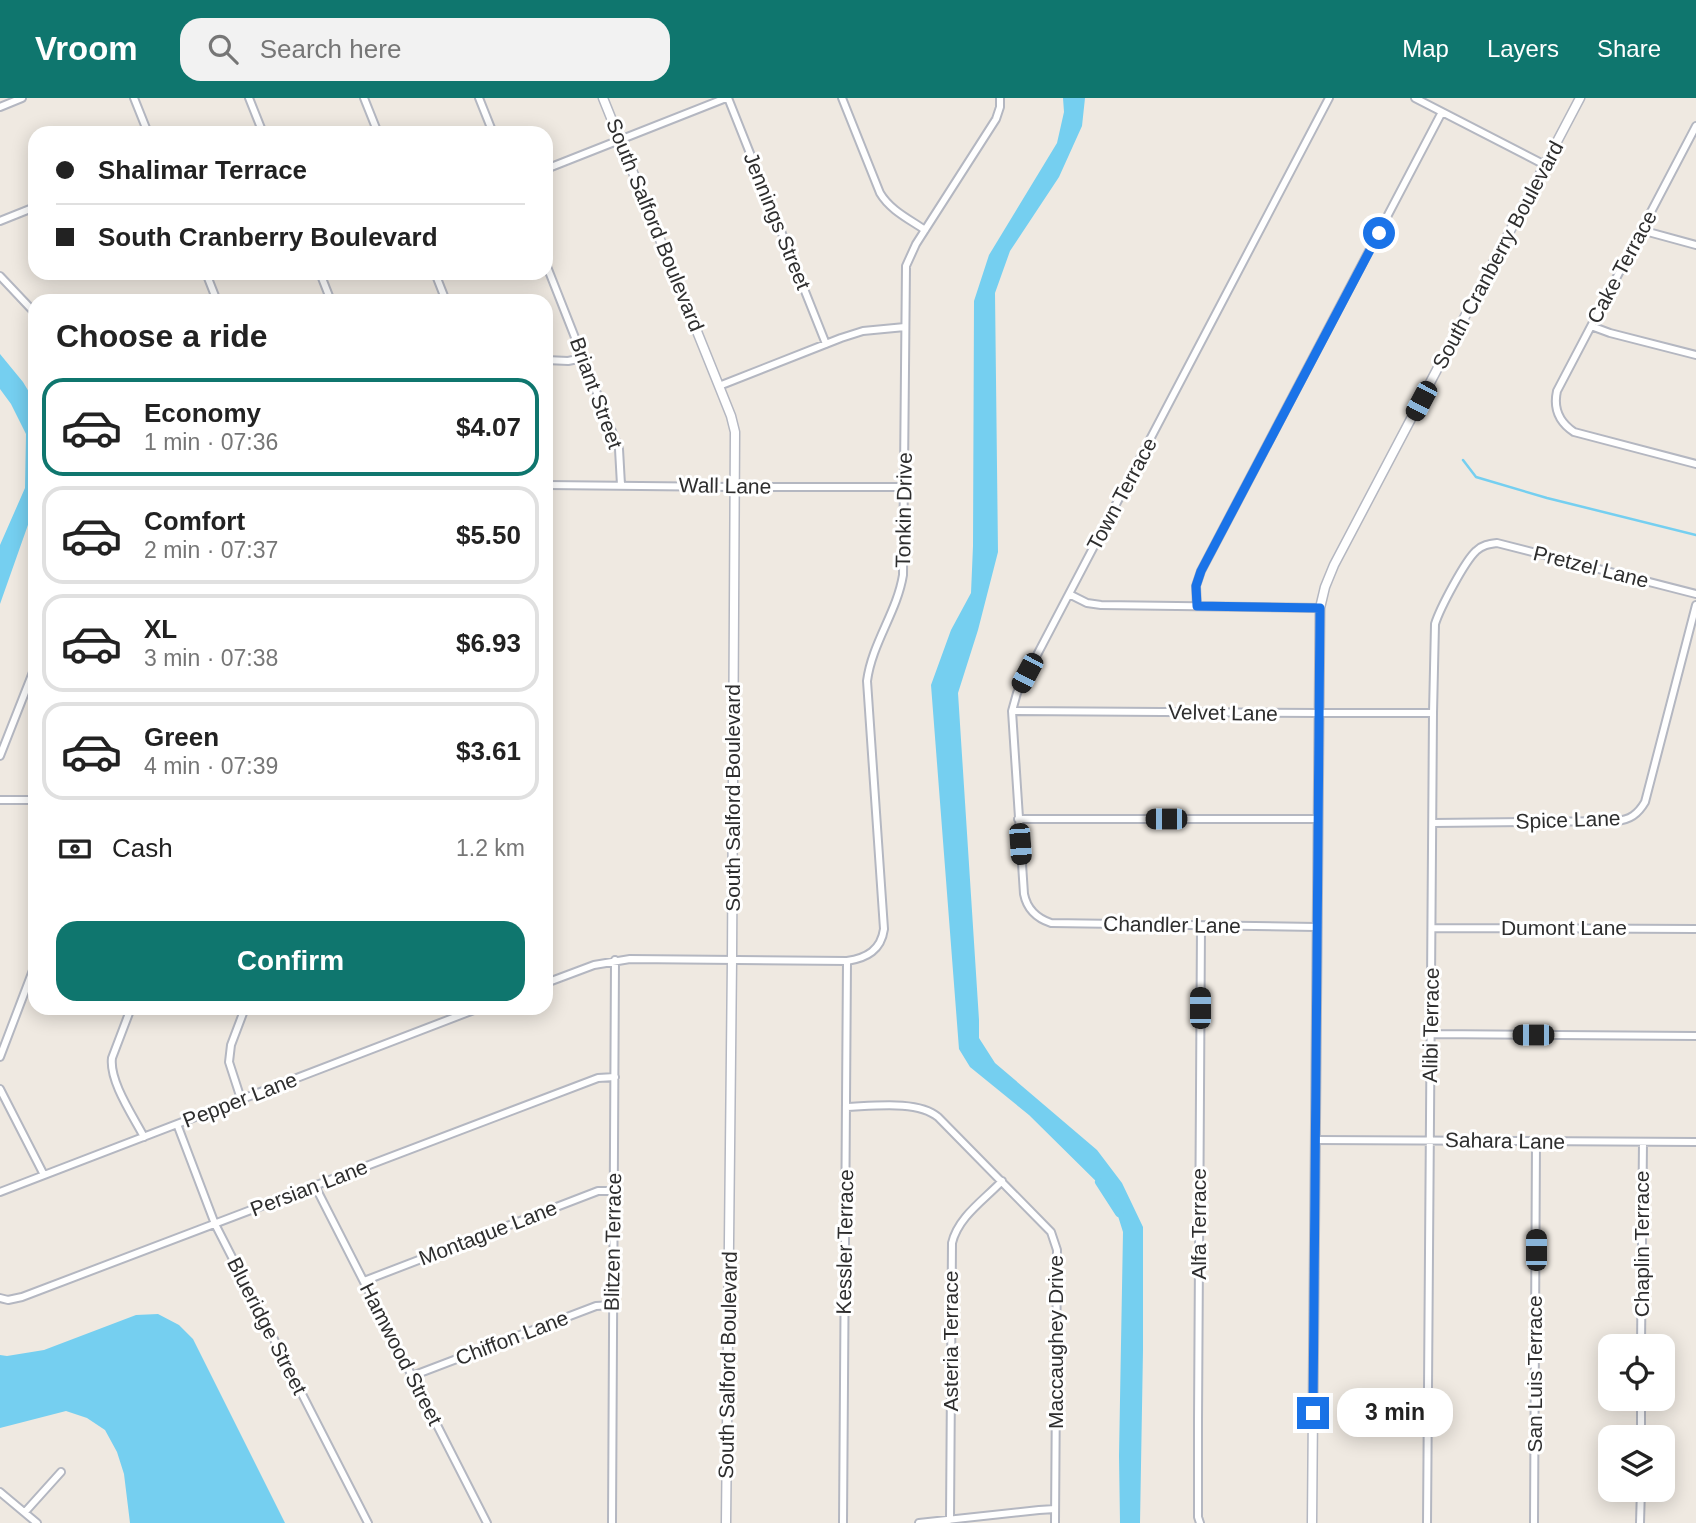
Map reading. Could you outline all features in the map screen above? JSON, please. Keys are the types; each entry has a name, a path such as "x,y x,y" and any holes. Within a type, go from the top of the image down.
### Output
{"street":[{"path":"0,107 22,98"},
{"path":"134,98 145,126"},
{"path":"249,98 260,126"},
{"path":"364,98 375,126"},
{"path":"479,98 490,126"},
{"name":"South Salford Boulevard","path":"603,98 731,416 735,432 726,1523"},
{"path":"553,166 727,98"},
{"name":"Jennings Street","path":"727,98 825,344"},
{"path":"842,98 880,193 888,205 925,230"},
{"name":"Tonkin Drive","path":"847,961 862,958 875,950 884,929 867,681 871,660 902,581 904,566 906,266 925,230 996,118 1000,98"},
{"name":"Town Terrace","path":"1032,911 1024,894 1018,819 1012,711 1017,693 1329,98"},
{"path":"1415,98 1545,165"},
{"name":"South Cranberry Boulevard","path":"1312,1523 1320,608 1334,565 1580,98"},
{"path":"1197,606 1196,586 1201,571 1442,112"},
{"name":"Cake Terrace","path":"1696,126 1557,391 1555,400 1556,411 1563,424 1574,432 1696,464"},
{"path":"0,222 28,210"},
{"path":"1642,230 1696,245"},
{"path":"0,276 28,306"},
{"name":"Briant Street","path":"552,280 620,449 621,485"},
{"path":"1591,326 1696,355"},
{"path":"719,386 863,331 905,327"},
{"path":"553,360 583,358"},
{"name":"Wall Lane","path":"553,485 904,486"},
{"name":"Pretzel Lane","path":"1487,545 1497,543 1696,594"},
{"name":"Alibi Terrace","path":"1427,1523 1435,624 1471,556 1487,545"},
{"path":"1069,594 1087,603 1101,606 1320,608"},
{"name":"Spice Lane","path":"1433,823 1616,821 1627,820 1640,810 1645,802 1696,605"},
{"path":"0,756 28,686"},
{"name":"Velvet Lane","path":"1012,711 1433,713"},
{"path":"0,800 28,800"},
{"path":"1018,819 1317,819"},
{"name":"Chandler Lane","path":"1032,911 1038,918 1051,923 1317,927"},
{"name":"Alfa Terrace","path":"1200,1523 1198,1421 1201,926"},
{"name":"Dumont Lane","path":"1432,928 1696,929"},
{"path":"553,980 594,965 630,959 847,961"},
{"name":"Blitzen Terrace","path":"612,1523 615,960"},
{"name":"Kessler Terrace","path":"843,1523 847,961"},
{"path":"0,1057 28,983"},
{"path":"128,1015 111,1066 114,1080 144,1137"},
{"path":"241,1099 229,1062 231,1045 242,1015"},
{"name":"Pepper Lane","path":"0,1192 454,1015"},
{"path":"1431,1034 1696,1036"},
{"name":"Persian Lane","path":"2,1298 22,1297 598,1078 615,1077"},
{"path":"0,1089 44,1175"},
{"name":"Maccaughey Drive","path":"846,1107 914,1107 927,1110 1047,1227 1055,1241 1058,1250 1055,1523"},
{"name":"Blueridge Street","path":"177,1124 215,1224 368,1523"},
{"name":"Sahara Lane","path":"1315,1140 1696,1142"},
{"name":"San Luis Terrace","path":"1534,1523 1536,1141"},
{"name":"Chaplin Terrace","path":"1642,1334 1643,1142"},
{"name":"Asteria Terrace","path":"950,1520 952,1243 955,1231 962,1221 1002,1181"},
{"name":"Hamwood Street","path":"315,1186 487,1523"},
{"name":"Montague Lane","path":"364,1281 598,1192 614,1191"},
{"name":"Chiffon Lane","path":"412,1376 596,1306 613,1305"},
{"path":"25,1512 61,1472"},
{"path":"0,1492 37,1523"},
{"path":"1640,1523 1641,1502"},
{"path":"919,1523 1055,1510"}],"water":[{"path":"1063,98 1085,98 1082,126 1059,177 1010,251 995,293 998,552 958,693 979,1038 995,1063 1097,1150 1122,1183 1143,1227 1140,1523 1120,1523 1123,1232 1112,1197 1029,1115 970,1067 959,1049 931,685 951,630 971,593 974,301 989,255 1057,143 1064,112"},
{"path":"0,354 28,390 28,525 0,604 0,545 25,488 26,434 0,389"},
{"path":"158,1314 179,1325 193,1339 285,1523 130,1523 124,1474 117,1452 105,1430 87,1418 66,1411 0,1428 0,1355 44,1350 136,1315"}],"waterway":[{"path":"1463,460 1476,477 1547,498 1696,535"},
{"path":"1099,1182 1119,1213"}],"route":[{"path":"1313,1413 1320,608 1197,606 1196,590 1201,571 1379,233"}]}
